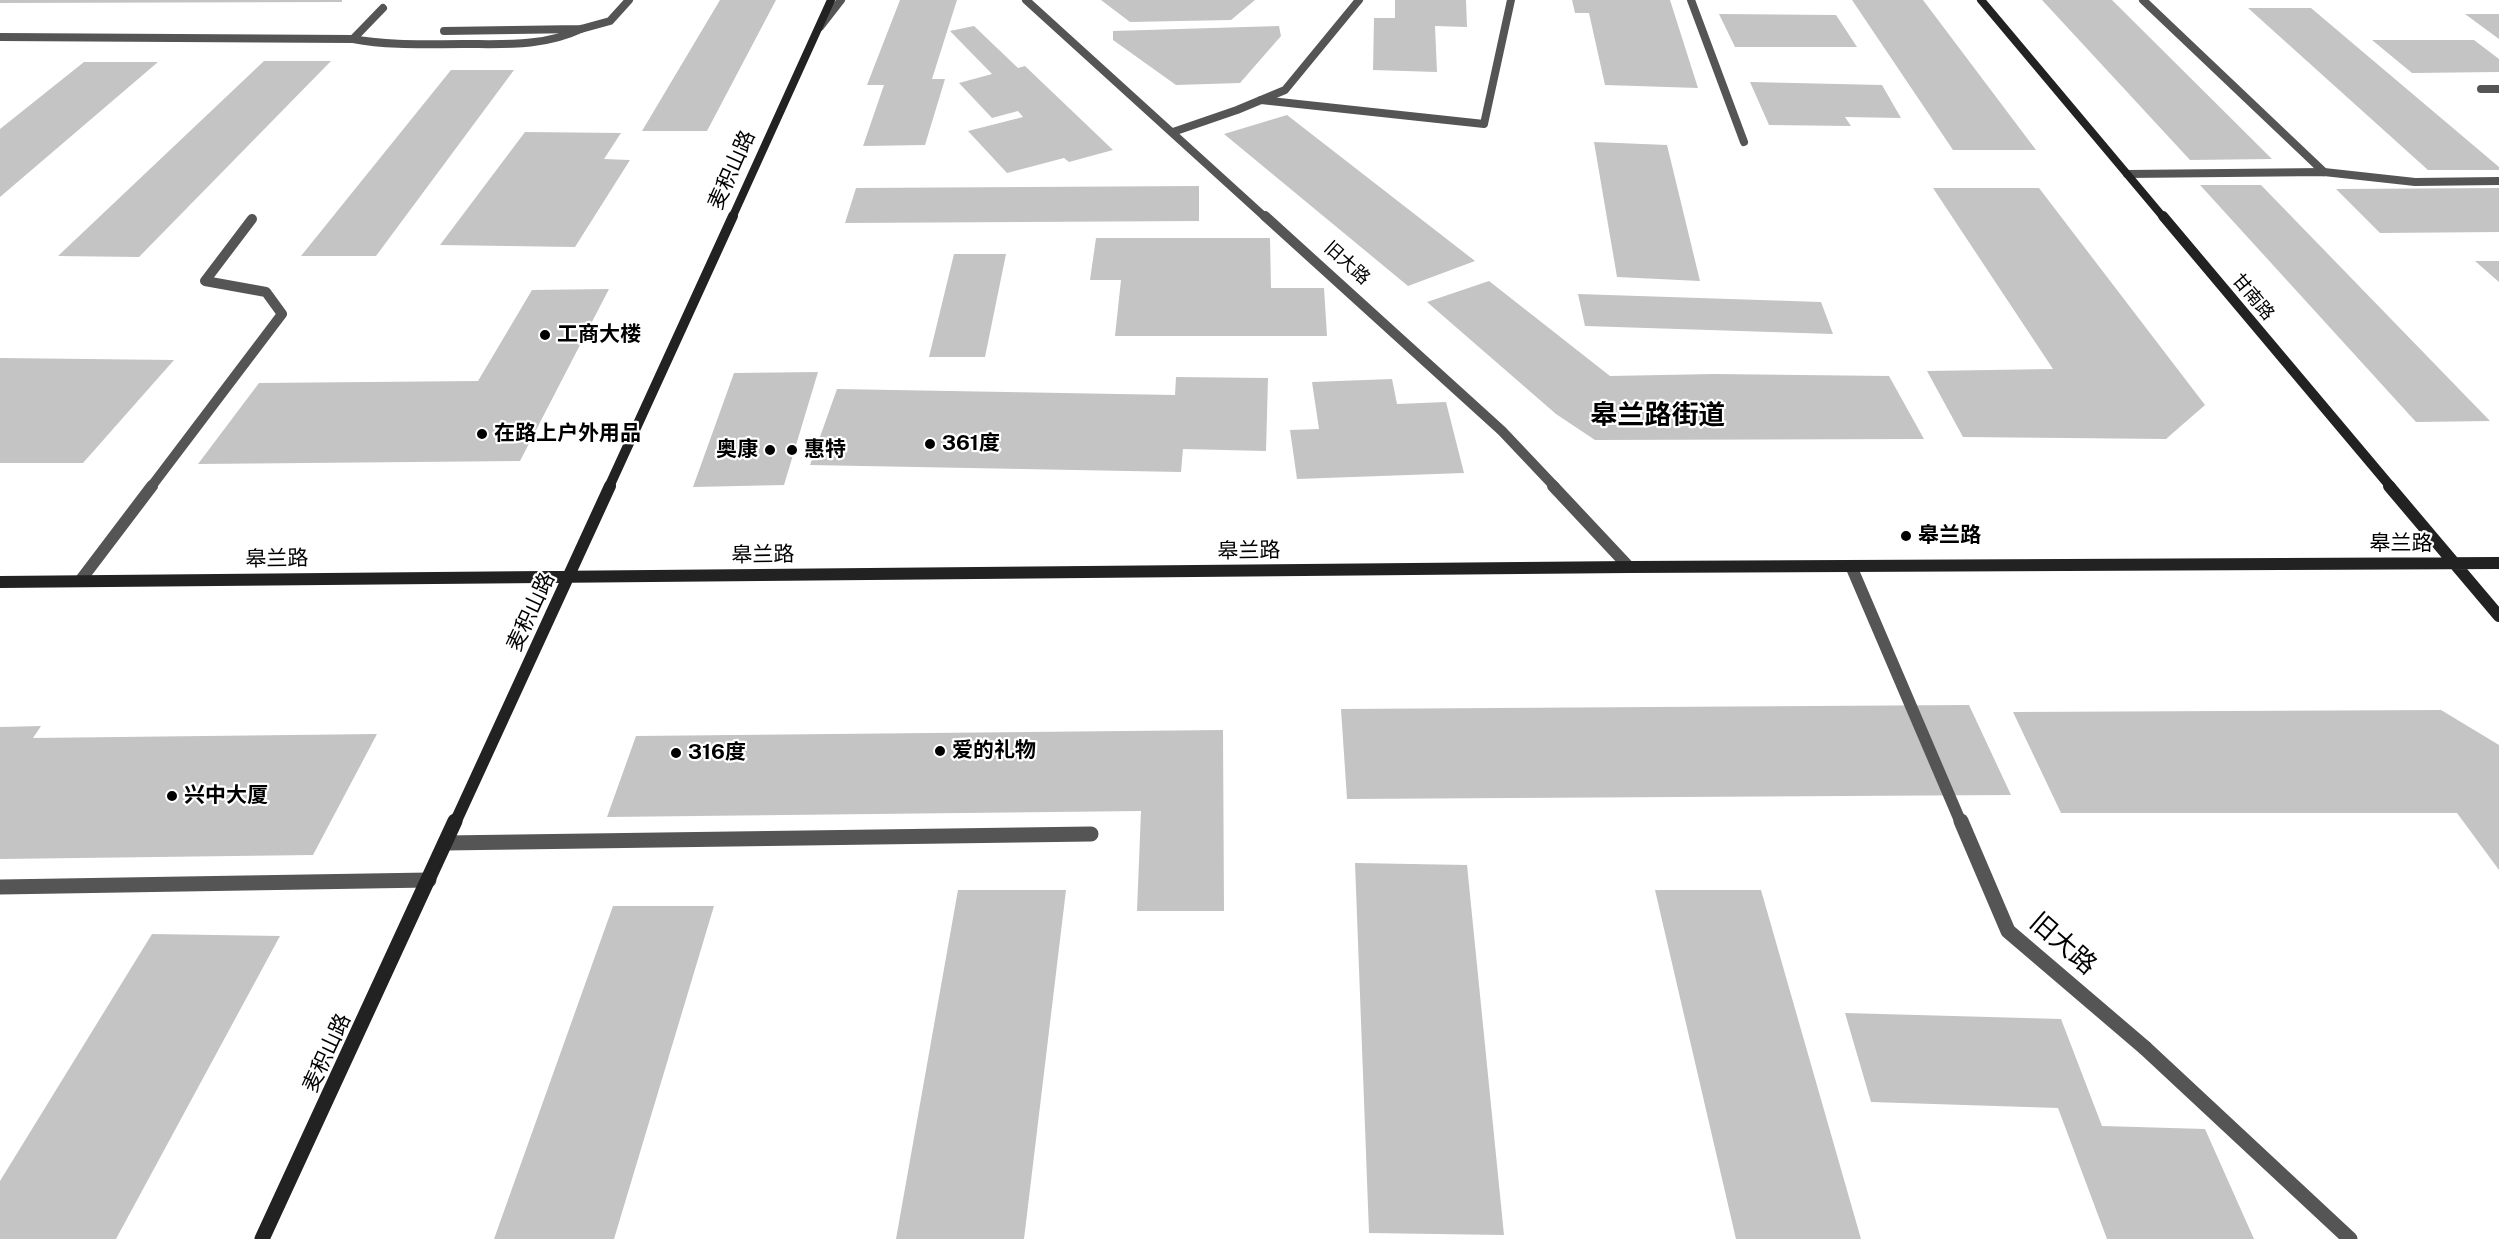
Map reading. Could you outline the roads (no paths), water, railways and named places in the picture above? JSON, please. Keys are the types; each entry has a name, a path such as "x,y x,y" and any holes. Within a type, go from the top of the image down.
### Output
{"street":[{"path":"444,30 581,29 602,25 618,17 629,0"},
{"name":"麦积山路","path":"262,1239 569,576 831,0"},
{"path":"816,33 841,0"},
{"name":"旧大路","path":"1026,0 1502,431 1629,567"},
{"path":"1173,132 1285,90 1359,0"},
{"path":"1261,100 1484,124 1511,0"},
{"path":"1691,0 1744,142"},
{"name":"甘南路","path":"1980,0 2499,616"},
{"path":"2143,0 2324,172"},
{"path":"353,39 383,8"},
{"path":"0,38 353,39 382,45 534,44 567,38 581,29"},
{"path":"2481,89 2499,89"},
{"path":"2127,174 2324,172 2415,182 2499,181"},
{"path":"80,581 282,314 266,292 206,281 252,219"},
{"name":"皋兰路","path":"0,582 1629,567 2499,563"},
{"name":"旧大路","path":"1851,566 2008,931 2145,1048 2350,1239"},
{"path":"445,843 1091,834"},
{"path":"0,887 429,880"}],"place":[{"name":"工商大楼","path":"545,335"},
{"name":"在路上户外用品","path":"482,434"},
{"name":"361度","path":"930,444"},
{"name":"奥康","path":"770,450"},
{"name":"惠特","path":"792,450"},
{"name":"皋兰路","path":"1906,536"},
{"name":"爱的礼物","path":"940,751"},
{"name":"316度","path":"676,753"},
{"name":"兴中大厦","path":"172,796"}],"district":[{"name":"皋兰路街道","path":"1658,416"}]}
